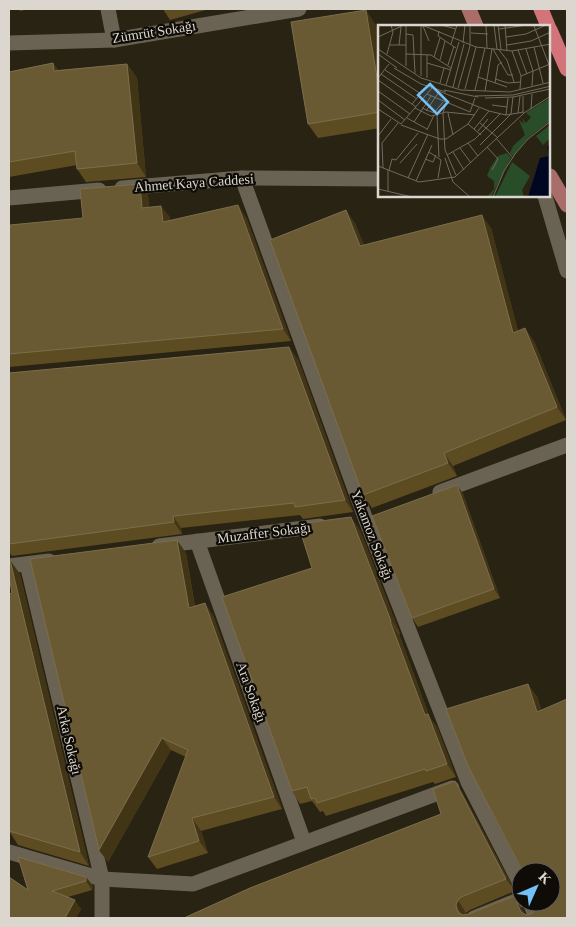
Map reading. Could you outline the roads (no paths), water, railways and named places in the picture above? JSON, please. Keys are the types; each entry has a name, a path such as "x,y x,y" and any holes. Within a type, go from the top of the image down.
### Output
{"highway":[{"path":"541,9 548,25"},
{"path":"551,32 567,68"}],"main road":[{"path":"469,9 476,25"},
{"path":"551,178 567,206"}],"street":[{"path":"108,9 114,40"},
{"name":"Zümrüt Sokağı","path":"9,43 114,40 299,9"},
{"name":"Ahmet Kaya Caddesi","path":"9,198 242,178 378,179"},
{"name":"Yakamoz Sokağı","path":"242,178 299,349 365,519 468,782 511,866"},
{"path":"546,198 567,271"},
{"path":"430,496 567,445"},
{"name":"Muzaffer Sokağı","path":"141,549 336,524"},
{"name":"Ara Sokağı","path":"197,541 304,842"},
{"path":"9,566 65,559"},
{"name":"Arka Sokağı","path":"28,564 102,880 102,918"},
{"path":"9,852 102,880 193,884 468,782"},
{"path":"474,918 511,903"}]}
